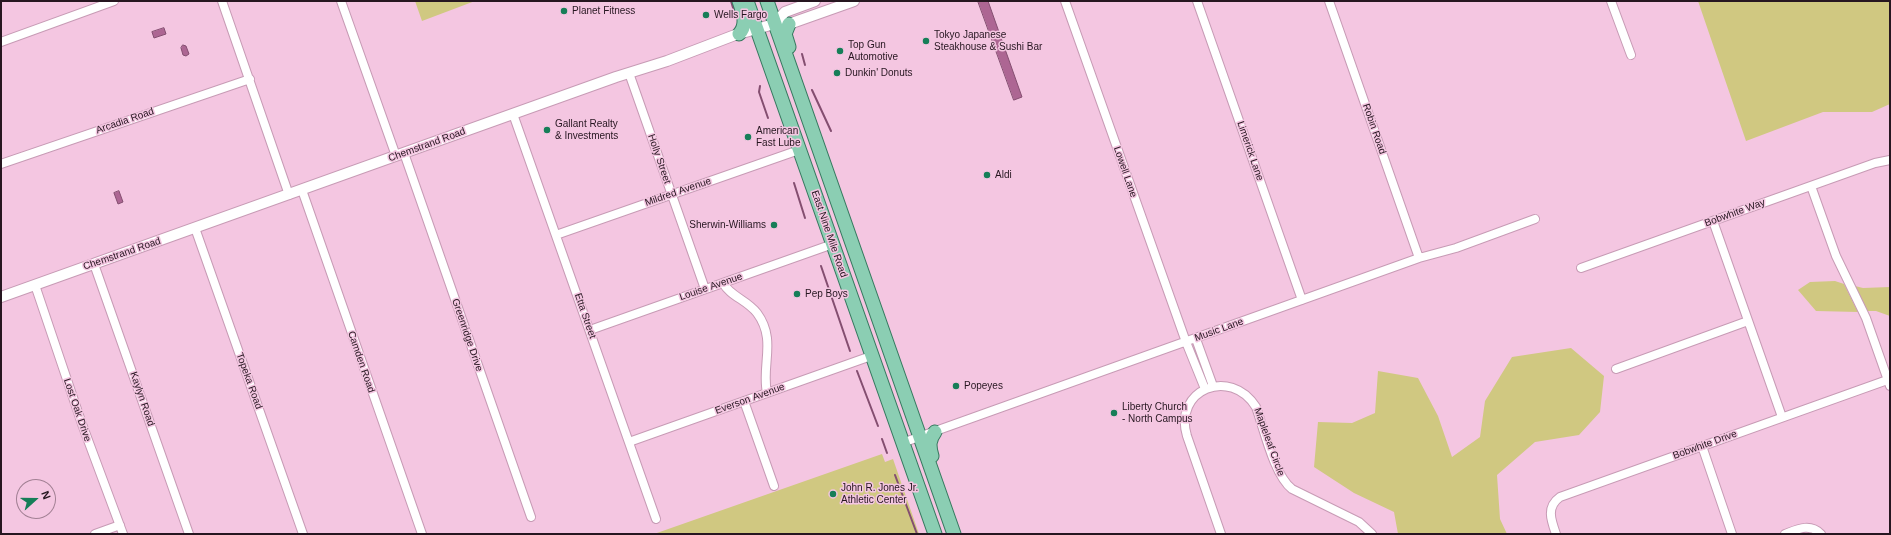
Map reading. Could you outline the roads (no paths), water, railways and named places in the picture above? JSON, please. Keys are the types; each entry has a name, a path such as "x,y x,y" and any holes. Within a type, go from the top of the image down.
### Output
{"main road":[{"path":"739,1 744,24 743,30 739,34"},
{"name":"East Nine Mile Road","path":"747,1 935,534"},
{"path":"754,1 761,19 774,24"},
{"name":"East Nine Mile Road","path":"766,1 952,528"},
{"path":"789,24 785,34 862,256 862,275"},
{"path":"757,30 767,32 776,46 817,165 832,187"},
{"path":"832,244 844,249 848,254 856,272 867,290"},
{"path":"881,301 880,308 910,393 910,409"},
{"path":"872,356 881,365 903,427 909,435 920,437"},
{"path":"935,432 930,438 929,446 946,494 952,528"}],"street":[{"path":"1,42 103,3 114,1"},
{"path":"222,1 289,195"},
{"name":"Greenridge Drive","path":"342,1 400,155 531,517"},
{"path":"774,24 785,12 815,1"},
{"name":"Chemstrand Road","path":"1,297 739,34 774,24 789,24 854,1"},
{"name":"Lowell Lane","path":"1065,1 1186,342"},
{"name":"Limerick Lane","path":"1197,1 1302,300"},
{"name":"Robin Road","path":"1329,1 1419,258"},
{"path":"1611,1 1631,55"},
{"name":"Holly Street","path":"629,73 705,289"},
{"name":"Arcadia Road","path":"1,164 250,79"},
{"name":"Etta Street","path":"513,114 656,519"},
{"name":"Mildred Avenue","path":"556,235 800,150"},
{"name":"Bobwhite Way","path":"1580,268 1875,163 1890,160"},
{"path":"1811,186 1836,256 1866,318 1889,381"},
{"name":"Camden Road","path":"302,190 422,534"},
{"name":"Music Lane","path":"902,443 1419,258 1456,248 1535,219"},
{"path":"1713,221 1782,417"},
{"name":"Topeka Road","path":"195,228 303,534"},
{"name":"Louise Avenue","path":"590,330 832,244"},
{"name":"Kaylyn Road","path":"94,264 189,534"},
{"path":"723,283 729,292 749,305 763,323 768,342 765,385 767,393"},
{"name":"Lost Oak Drive","path":"35,285 82,424 123,534"},
{"path":"1616,369 1748,321"},
{"path":"1196,339 1209,388"},
{"path":"1186,342 1209,388"},
{"name":"Everson Avenue","path":"629,442 872,356"},
{"name":"Bobwhite Drive","path":"1556,534 1550,515 1553,504 1560,497 1782,417 1889,381"},
{"name":"Mapleleaf Circle","path":"1209,388 1226,386 1234,387 1241,390 1252,400 1256,407 1281,478 1286,484 1292,489 1359,522 1372,534"},
{"path":"1209,388 1193,399 1188,407 1185,415 1185,430 1221,534"},
{"path":"744,401 774,486"},
{"path":"1702,446 1732,534"},
{"path":"95,534 120,525"},
{"path":"1785,534 1808,527 1817,530 1821,534"}],"waterway":[{"path":"731,1 736,18"},
{"path":"802,54 805,65"},
{"path":"760,86 759,92 768,118"},
{"path":"812,90 831,131"},
{"path":"794,183 805,218"},
{"path":"821,266 850,351"},
{"path":"857,371 878,426"},
{"path":"882,439 887,453"},
{"path":"895,475 917,534"}],"place":[{"name":"Planet Fitness","path":"564,11"},
{"name":"Wells Fargo","path":"706,15"},
{"name":"Tokyo Japanese Steakhouse & Sushi Bar","path":"926,41"},
{"name":"Top Gun Automotive","path":"840,51"},
{"name":"Dunkin' Donuts","path":"837,73"},
{"name":"Gallant Realty & Investments","path":"547,130"},
{"name":"American Fast Lube","path":"748,137"},
{"name":"Aldi","path":"987,175"},
{"name":"Sherwin-Williams","path":"774,225"},
{"name":"Pep Boys","path":"797,294"},
{"name":"Popeyes","path":"956,386"},
{"name":"Liberty Church - North Campus","path":"1114,413"},
{"name":"John R. Jones Jr. Athletic Center","path":"833,494"}]}
